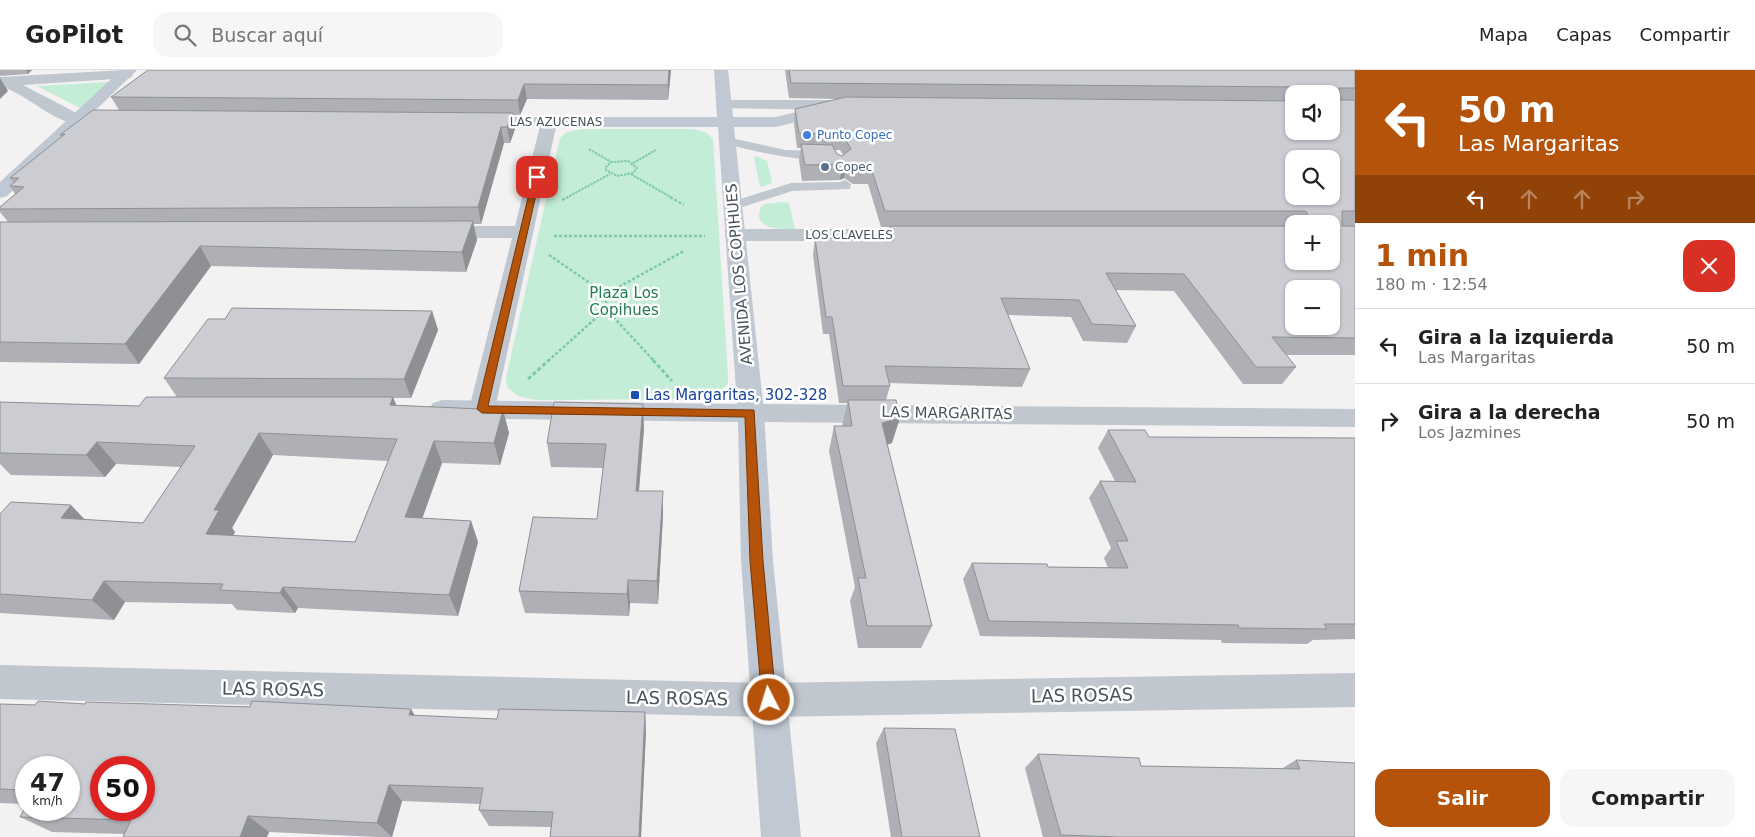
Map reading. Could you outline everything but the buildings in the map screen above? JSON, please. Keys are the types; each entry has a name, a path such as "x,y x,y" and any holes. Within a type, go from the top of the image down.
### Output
{"main road":[{"name":"AVENIDA LOS COPIHUES","path":"721,70 750,413 757,561 781,837"},
{"path":"0,192 128,72"},
{"name":"LAS AZUCENAS","path":"461,122 776,122 843,105 862,105"},
{"path":"78,119 97,119"},
{"name":"LAS MARGARITAS","path":"423,409 750,413"}],"street":[{"path":"3,82 128,72"},
{"path":"3,82 64,114 78,119"},
{"name":"LAS AZUCENAS","path":"724,105 843,105"},
{"path":"482,409 549,122"},
{"path":"416,232 524,232"},
{"name":"LOS CLAVELES","path":"735,234 947,235"},
{"name":"LAS MARGARITAS","path":"750,413 1355,418"},
{"name":"LAS ROSAS","path":"0,682 769,700 1355,690"}],"lane":[{"path":"727,142 815,160 836,155 838,160"},
{"path":"785,154 789,178"},
{"path":"733,206 789,178 821,185 845,186 844,184"}],"path":[{"path":"558,202 610,174 623,176 631,174 636,171 636,165 622,161 608,165 606,170 610,174"},
{"path":"631,174 684,205"},
{"path":"524,232 544,236 683,236"},
{"path":"606,294 684,251"},
{"path":"549,255 606,294"},
{"path":"606,294 606,309 679,388"},
{"path":"523,384 606,309"}],"green space":[{"path":"109,82 80,108 37,86"},
{"name":"Plaza Los Copihues","path":"583,129 693,129 707,133 713,139 728,377 728,384 718,394 698,399 535,400 518,396 507,387 506,377 560,138 567,132"},
{"path":"756,156 767,161 772,183 761,187 754,157"},
{"path":"789,203 795,229 769,227 760,220 761,207 765,204"}],"place":[{"name":"Punto Copec","path":"807,135"},
{"name":"Copec","path":"825,167"},
{"name":"Las Margaritas, 302-328","path":"635,395"}],"route":[{"path":"537,177 482,409 750,413 757,561 769,700"}]}
